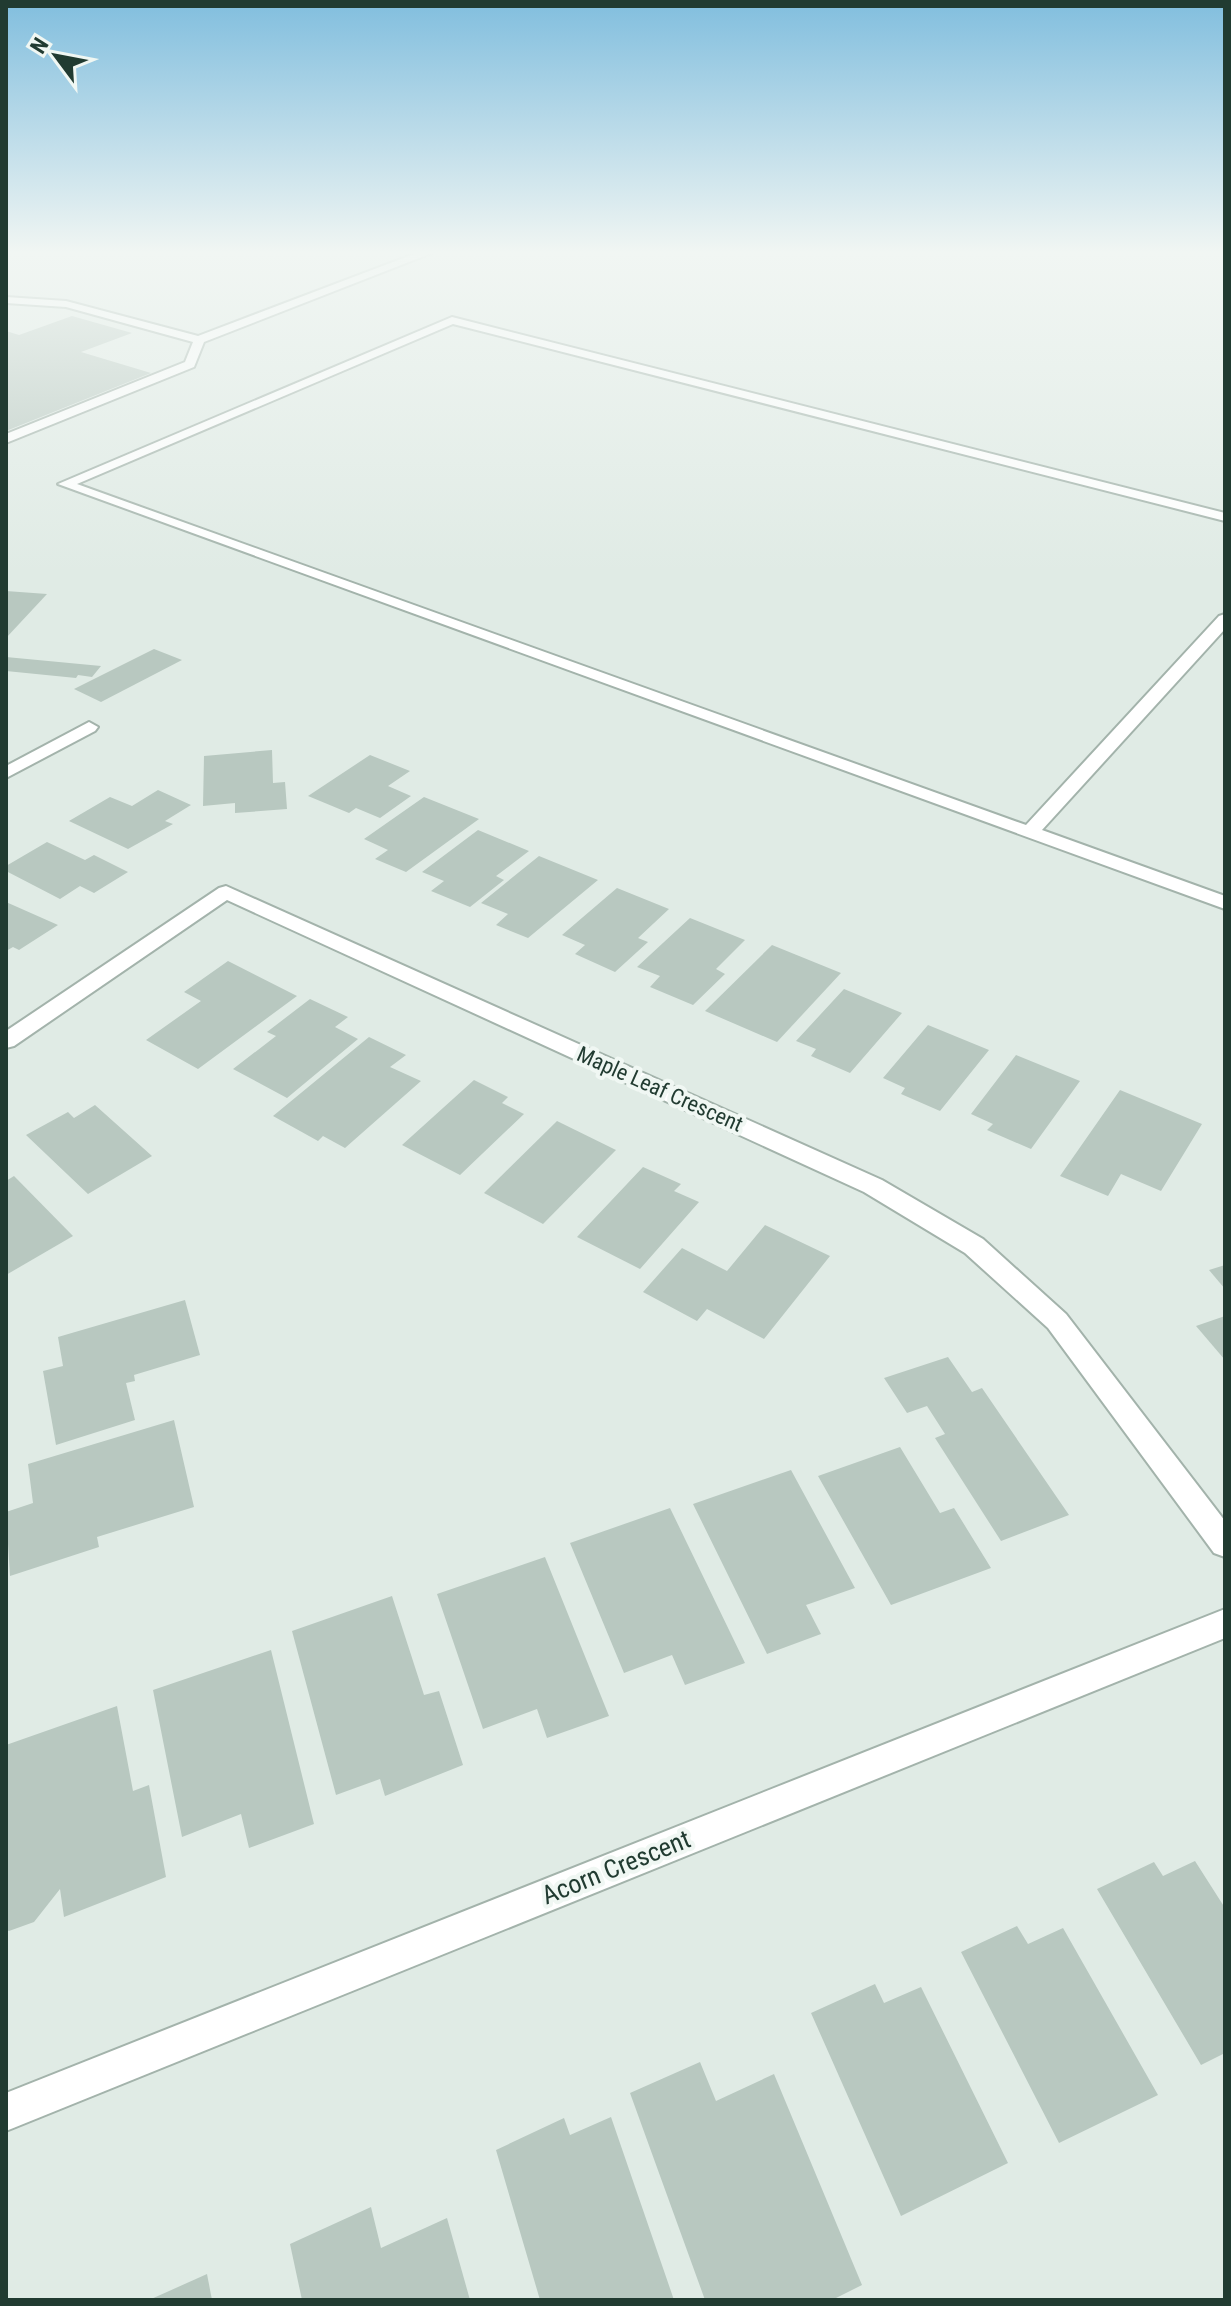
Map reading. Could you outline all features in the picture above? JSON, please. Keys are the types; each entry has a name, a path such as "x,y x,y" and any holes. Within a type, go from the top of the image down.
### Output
{"street":[{"path":"6,439 190,364 192,359"},
{"path":"361,359 65,484 1225,903"},
{"path":"604,359 1225,517"},
{"path":"1030,832 1225,619"},
{"path":"6,773 89,727"},
{"name":"Maple Leaf Crescent","path":"6,1041 226,892 873,1186 974,1246 1057,1321 1225,1544"},
{"name":"Acorn Crescent","path":"6,2112 1225,1623"}],"building":[{"path":"6,359 103,359 151,373 6,431"},
{"path":"6,591 47,594 6,638"},
{"path":"154,649 182,660 101,702 74,689"},
{"path":"6,657 101,666 92,677 78,675 76,678 6,671"},
{"path":"272,750 273,783 285,782 287,809 235,813 235,803 203,806 204,756"},
{"path":"370,755 410,771 388,786 411,796 380,818 356,808 349,813 308,796"},
{"path":"158,790 191,805 165,821 173,824 128,849 69,821 110,797 132,806"},
{"path":"424,797 479,819 406,872 375,859 388,850 364,839"},
{"path":"478,830 529,851 496,876 504,880 470,907 431,891 444,881 422,872"},
{"path":"47,842 85,860 94,855 128,872 94,893 80,886 60,899 6,871 6,866"},
{"path":"539,856 598,880 528,938 496,925 508,914 481,903"},
{"path":"617,888 669,909 638,938 648,942 615,972 575,954 585,945 562,935"},
{"path":"6,902 58,925 19,950 13,947 6,951"},
{"path":"690,918 745,940 716,969 725,974 693,1005 650,987 660,976 637,967"},
{"path":"772,945 841,973 777,1042 705,1011"},
{"path":"228,961 297,996 198,1069 146,1040 201,1001 184,992"},
{"path":"844,989 902,1013 850,1073 811,1056 816,1049 796,1041"},
{"path":"310,999 348,1017 335,1027 358,1039 287,1098 233,1069 276,1036 267,1032"},
{"path":"928,1025 989,1050 940,1111 901,1094 905,1088 883,1078"},
{"path":"369,1037 406,1055 390,1067 421,1081 345,1148 323,1136 318,1141 273,1116"},
{"path":"1016,1055 1080,1081 1031,1149 987,1130 993,1124 971,1114"},
{"path":"474,1080 508,1097 502,1103 524,1114 460,1175 402,1145"},
{"path":"1120,1090 1202,1124 1161,1191 1121,1174 1108,1196 1060,1176"},
{"path":"95,1105 152,1156 88,1194 26,1135 68,1112 74,1118"},
{"path":"557,1121 616,1150 543,1224 484,1193"},
{"path":"643,1167 681,1184 674,1191 699,1202 640,1269 577,1237"},
{"path":"14,1176 73,1236 6,1275 6,1181"},
{"path":"765,1225 830,1256 764,1339 707,1309 697,1321 643,1292 682,1248 727,1271"},
{"path":"1225,1265 1225,1289 1209,1270"},
{"path":"185,1300 200,1355 134,1375 135,1381 126,1383 135,1420 56,1445 43,1371 63,1366 58,1337"},
{"path":"1225,1316 1225,1360 1196,1326"},
{"path":"948,1357 972,1392 982,1388 1069,1515 1001,1541 935,1438 945,1434 927,1406 907,1413 884,1378"},
{"path":"174,1420 194,1507 97,1537 99,1547 10,1576 6,1512 33,1503 28,1464"},
{"path":"900,1447 940,1513 954,1508 991,1568 891,1605 818,1476"},
{"path":"791,1470 855,1588 806,1605 821,1634 767,1654 693,1504"},
{"path":"670,1508 745,1663 685,1685 672,1655 624,1673 570,1543"},
{"path":"545,1557 609,1716 547,1738 537,1709 483,1729 437,1594"},
{"path":"392,1596 424,1695 439,1691 463,1765 385,1796 380,1779 336,1795 292,1631"},
{"path":"271,1650 314,1824 249,1848 241,1814 182,1837 153,1690"},
{"path":"117,1706 133,1791 149,1785 166,1877 64,1917 60,1889 34,1922 6,1930 6,1745"},
{"path":"1195,1861 1225,1908 1225,2053 1201,2065 1097,1889 1154,1862 1163,1876"},
{"path":"1017,1926 1028,1944 1063,1928 1158,2095 1059,2143 961,1952"},
{"path":"875,1984 884,2003 921,1987 1008,2163 901,2216 811,2013"},
{"path":"700,2062 716,2101 774,2074 862,2285 832,2300 705,2300 630,2093"},
{"path":"611,2117 674,2300 540,2300 496,2150 564,2118 570,2135"},
{"path":"371,2207 381,2248 447,2218 470,2300 302,2300 290,2244"},
{"path":"207,2274 212,2300 149,2300"}]}
